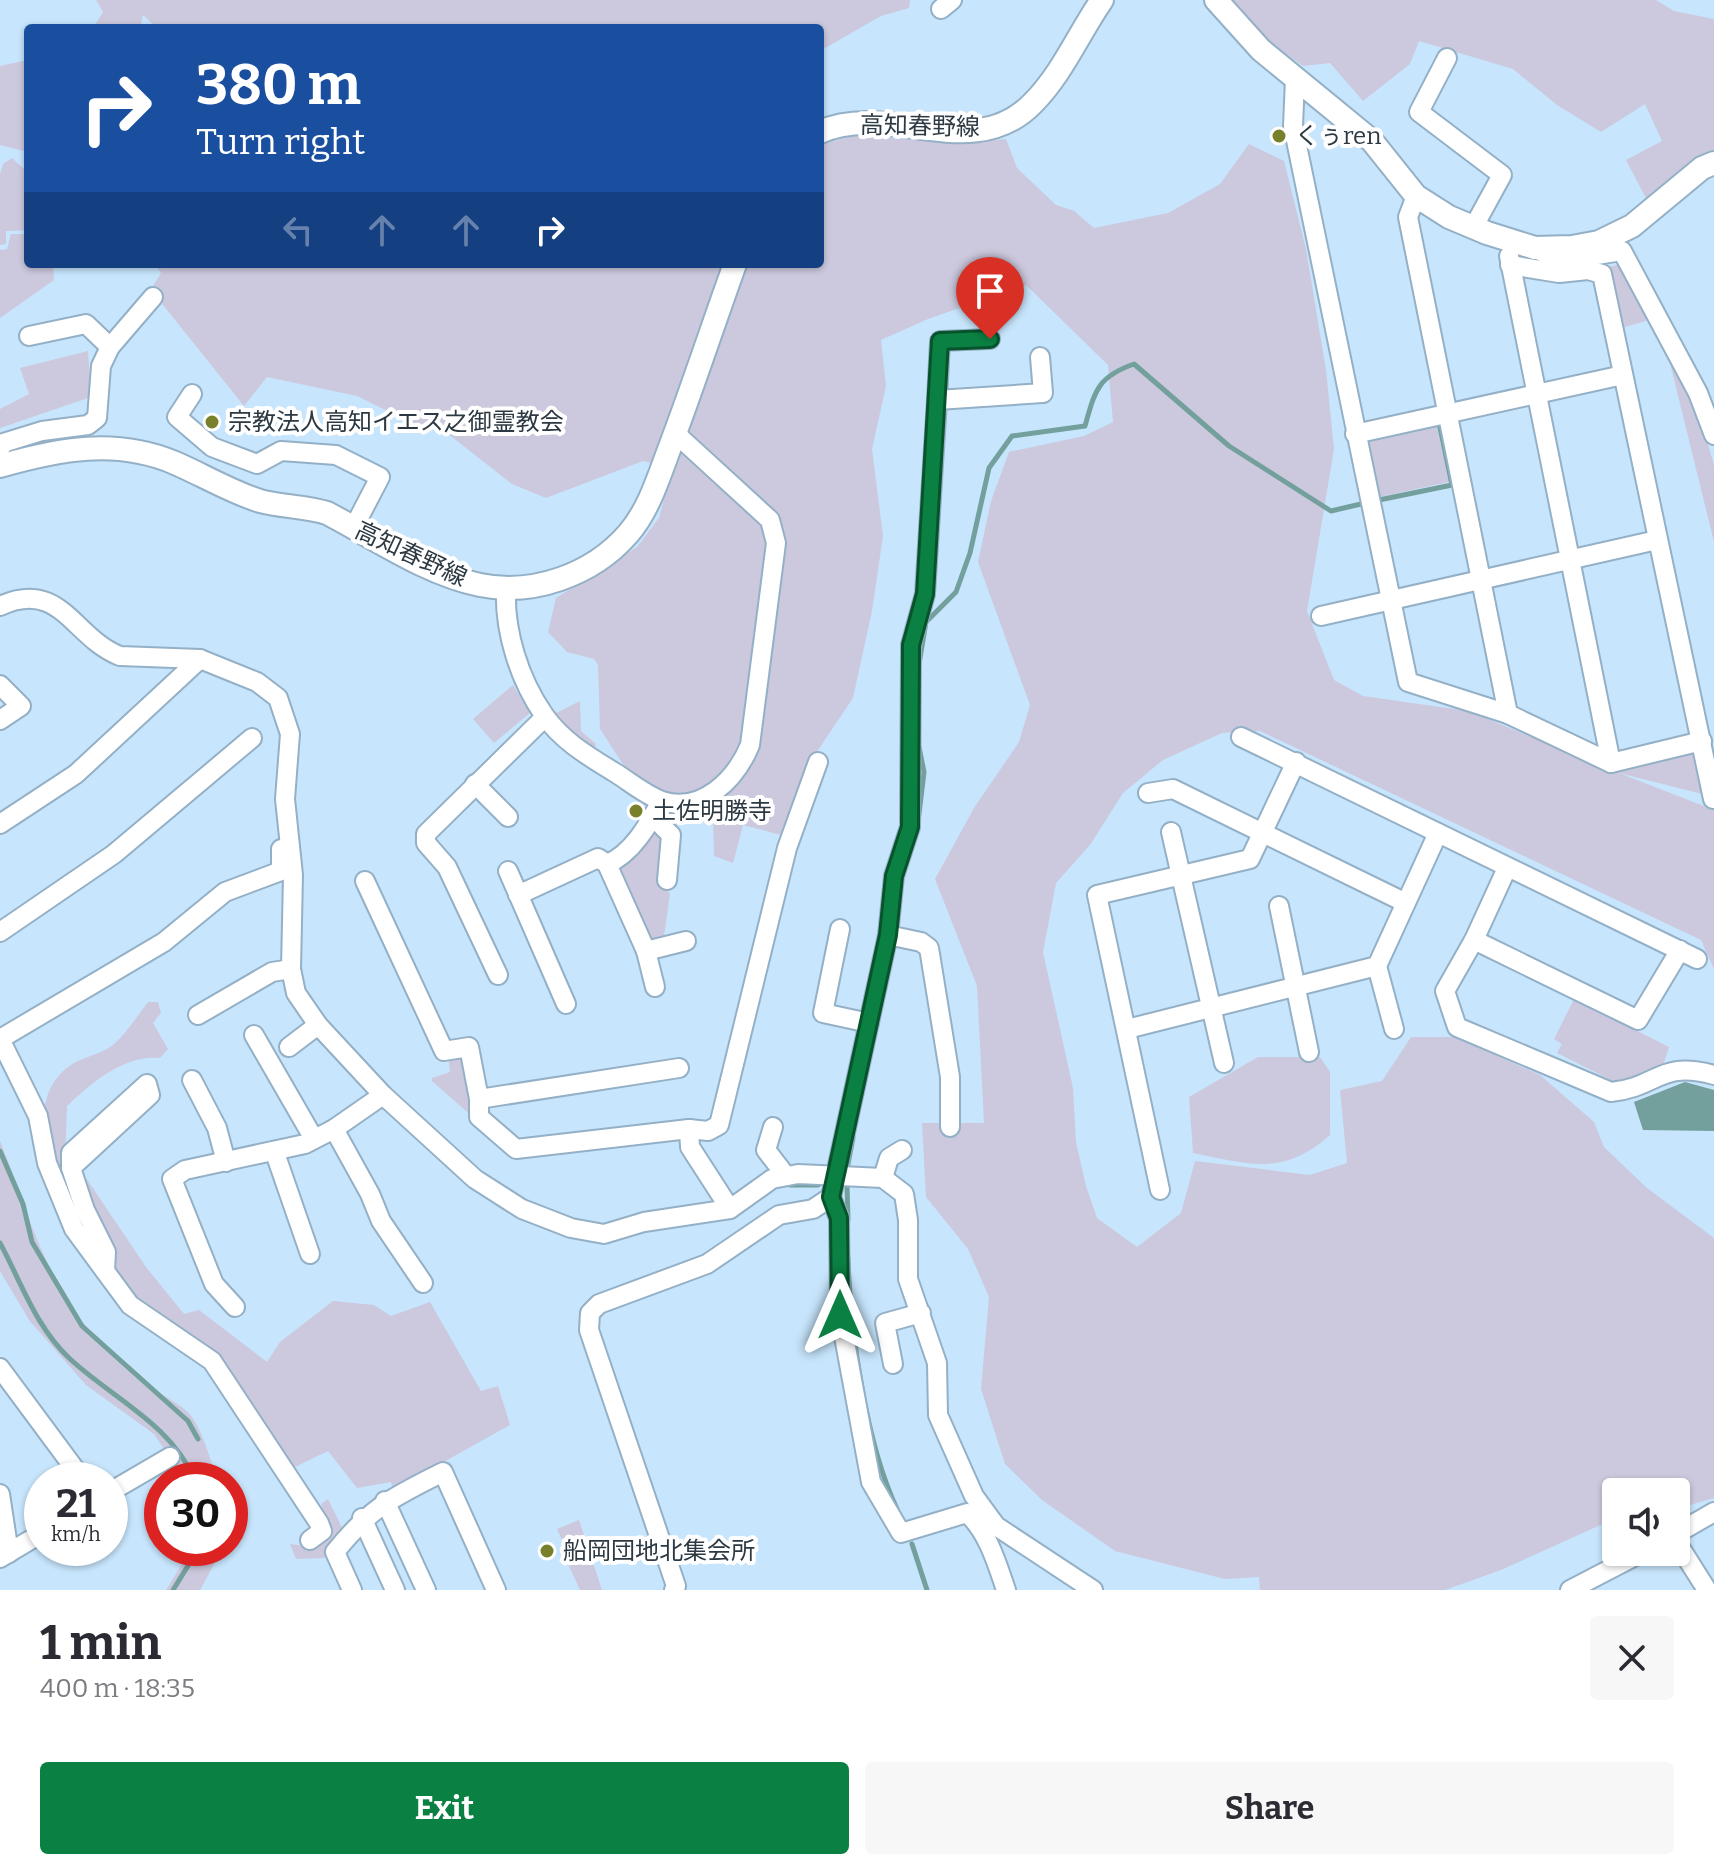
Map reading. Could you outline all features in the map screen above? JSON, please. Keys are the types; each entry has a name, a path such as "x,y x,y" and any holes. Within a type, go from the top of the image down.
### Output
{"main road":[{"name":"高知春野線","path":"824,131 859,123 980,132 1012,120 1034,103 1102,0"},
{"path":"1216,0 1261,50 1372,141 1416,196 1473,228 1535,248 1572,247 1599,242 1632,226 1702,168 1714,163"},
{"name":"高知春野線","path":"0,466 56,450 118,448 171,461 260,501 305,506 354,527 451,577 506,588 541,585 573,575 599,561 629,533 651,495 734,268"}],"street":[{"path":"1447,58 1419,112 1502,175 1473,228"},
{"path":"1295,79 1293,126 1408,682 1508,714 1611,763 1702,741"},
{"path":"1416,196 1408,217 1508,714"},
{"path":"1507,239 1611,763"},
{"path":"1535,248 1558,261 1622,251 1698,393 1714,435"},
{"path":"1510,265 1559,273 1588,270 1602,274 1713,799"},
{"path":"0,449 3,443 42,431 88,425 97,418 101,366 110,347 153,297"},
{"path":"29,336 86,324 110,347"},
{"path":"990,339 940,341 925,594 911,645 910,827 894,876 888,935 831,1197 839,1218 840,1315 871,1482 901,1533 967,1513 988,1546 1006,1590"},
{"path":"937,400 1043,393 1040,357"},
{"path":"1355,434 1623,375"},
{"path":"192,394 177,417 212,447 257,464 281,451 336,455 380,477 354,527"},
{"path":"607,864 616,860 657,808 689,805 716,791 741,766 750,745 776,543 770,520 675,433"},
{"path":"1321,616 1657,540"},
{"path":"506,588 505,619 527,686 545,717 572,747 657,808 671,835 667,880"},
{"path":"0,606 14,599 52,602 96,643 120,656 200,659 257,682 278,698 290,734 284,778 294,901 291,969 296,993 318,1025 383,1095 475,1179 522,1209 571,1228 604,1234 644,1222 730,1209 772,1179 786,1176 836,1174 883,1178 904,1194 908,1220 908,1279 937,1363 938,1415 974,1496 996,1526 1093,1590"},
{"path":"0,824 76,774 200,659"},
{"path":"0,685 21,706 0,720"},
{"path":"498,975 447,867 426,843 426,834 545,717"},
{"path":"1241,737 1697,959"},
{"path":"0,932 114,854 252,738"},
{"path":"365,881 444,1051 469,1047 479,1099 479,1117 516,1149 689,1129 708,1131 719,1125 787,848 818,762"},
{"path":"1160,1190 1097,895 1250,859 1296,762"},
{"path":"475,784 508,817"},
{"path":"1148,793 1173,789 1404,902"},
{"path":"289,824 282,836 281,871 225,892 171,938 0,1039 38,1116 47,1163 74,1229 130,1305 212,1361 319,1523 322,1531 310,1540"},
{"path":"1171,832 1224,1063"},
{"path":"1394,1029 1377,966 1438,833"},
{"path":"518,895 598,858 607,864 646,951 655,987"},
{"path":"1507,868 1474,940 1445,991 1457,1027 1611,1092 1627,1091 1686,1067 1714,1075"},
{"path":"508,871 566,1004"},
{"path":"1279,906 1309,1052"},
{"path":"840,929 823,1013 869,1023"},
{"path":"888,935 921,942 929,948 950,1077 950,1127"},
{"path":"1474,940 1638,1020 1680,950"},
{"path":"646,951 686,941"},
{"path":"1127,1029 1296,989 1377,966"},
{"path":"198,1015 272,972 291,969"},
{"path":"289,1047 318,1025"},
{"path":"254,1035 314,1139"},
{"path":"479,1099 679,1068"},
{"path":"192,1080 217,1128 226,1162"},
{"path":"71,1168 150,1095 147,1084 71,1153 71,1168 85,1210 106,1252 105,1271"},
{"path":"235,1307 214,1284 172,1179 185,1170 275,1153 314,1139 383,1095"},
{"path":"773,1127 766,1150 786,1176"},
{"path":"334,1129 370,1194 381,1221 423,1283"},
{"path":"689,1129 690,1147 730,1209"},
{"path":"883,1178 889,1158 902,1150"},
{"path":"275,1153 310,1254"},
{"path":"674,1590 676,1586 654,1515 589,1330 590,1313 599,1304 707,1264 783,1212 813,1209 831,1197"},
{"path":"893,1364 885,1323 921,1313"},
{"path":"0,1368 70,1462"},
{"path":"128,1482 170,1457"},
{"path":"352,1590 335,1552 362,1518 385,1501 443,1472 496,1590"},
{"path":"0,1494 4,1555 24,1543"},
{"path":"385,1501 426,1590"},
{"path":"1690,1526 1714,1512"},
{"path":"362,1518 395,1590"},
{"path":"1690,1563 1707,1590"},
{"path":"1570,1590 1603,1583 1625,1566"}],"shaded area":[{"path":"96,0 910,0 909,8 881,16 824,49 824,24 153,24 143,15 141,24 96,24 103,12"},
{"path":"1227,0 1656,0 1674,11 1714,19 1714,159 1648,202 1626,160 1662,141 1645,104 1601,132 1557,105 1513,69 1419,41 1410,64 1363,101 1330,63 1303,66 1261,36"},
{"path":"24,61 24,151 0,145 0,66"},
{"path":"856,135 958,143 1006,139 1017,168 1056,205 1074,211 1094,228 1168,213 1220,184 1249,144 1284,161 1306,249 1326,370 1334,449 1307,611 1334,680 1363,696 1468,711 1617,772 1616,767 1696,750 1706,795 1619,773 1714,810 1714,969 1701,940 1260,731 1222,733 1163,760 1123,793 1090,845 1056,883 1043,952 1073,1088 1076,1142 1086,1186 1097,1218 1137,1247 1181,1213 1195,1161 1310,1175 1347,1163 1340,1090 1382,1081 1411,1037 1456,1037 1540,1075 1594,1122 1604,1147 1647,1188 1714,1238 1714,1498 1690,1505 1690,1478 1602,1478 1602,1524 1501,1570 1445,1590 1260,1590 1259,1577 1225,1579 1115,1551 1042,1500 1005,1464 981,1389 989,1297 968,1249 926,1197 922,1123 984,1123 977,986 935,879 974,808 1019,742 1030,705 978,562 991,501 1009,452 1084,436 1113,422 1108,365 1026,285 928,319 881,340 886,386 872,449 883,536 872,611 853,698 804,771 781,835 743,825 733,863 714,856 713,810 667,814 668,802 626,769 600,729 598,665 594,659 567,652 548,632 556,598 637,547 659,518 672,469 643,461 546,498 512,484 447,433 412,423 357,396 267,377 244,406 163,305 153,286 161,273 158,268 824,268 824,144"},
{"path":"12,158 24,169 24,230 6,231 6,244 0,245 0,174 3,164"},
{"path":"11,234 24,234 24,268 53,268 54,280 0,318 0,250 7,249"},
{"path":"1622,264 1649,320 1618,329 1604,268"},
{"path":"88,351 91,397 0,428 0,409 29,394 20,368"},
{"path":"1674,352 1695,400 1714,465 1714,542 1669,359"},
{"path":"1436,423 1449,482 1379,497 1365,437"},
{"path":"513,685 530,713 494,743 473,719"},
{"path":"580,701 581,731 596,744 593,753 552,715"},
{"path":"654,822 664,837 660,881 670,894 663,943 648,948 611,866"},
{"path":"1574,999 1669,1047 1663,1066 1621,1085 1557,1053 1562,1044 1554,1039"},
{"path":"148,1002 158,1002 161,1013 153,1023 168,1049 160,1058 134,1061 109,1072 67,1106 65,1168 94,1244 81,1227 57,1181 44,1130 45,1106 53,1084 68,1067 113,1045"},
{"path":"466,1052 474,1118 432,1081 432,1078 450,1072 448,1054"},
{"path":"1258,1057 1320,1057 1330,1072 1330,1135 1297,1157 1281,1162 1249,1163 1193,1153 1189,1097"},
{"path":"1685,1082 1714,1090 1714,1131 1643,1130 1634,1102"},
{"path":"0,1141 36,1236 70,1304 85,1325 117,1358 192,1417 211,1462 173,1462 154,1434 86,1385 29,1320 0,1271"},
{"path":"86,1178 146,1267 184,1314 199,1310 267,1362 280,1342 333,1301 374,1305 391,1316 430,1302 481,1391 498,1386 510,1425 393,1490 391,1482 357,1488 328,1451 293,1468 233,1377 200,1342 136,1296 114,1271"},
{"path":"328,1499 345,1534 324,1558 296,1559 290,1544 312,1547 332,1530 321,1504"},
{"path":"579,1520 602,1590 580,1590 568,1564 572,1561 557,1529"},
{"path":"181,1566 213,1566 200,1590 166,1590"}],"waterway":[{"path":"919,664 926,622 956,592 970,553 989,468 1012,436 1085,426 1099,387 1112,374 1134,364 1229,446 1331,511 1361,504"},
{"path":"1379,500 1452,485 1439,423"},
{"path":"917,831 924,772 918,742"},
{"path":"847,1169 853,1138"},
{"path":"0,1151 23,1204 32,1242 82,1326 188,1421 198,1439"},
{"path":"790,1185 818,1185"},
{"path":"847,1185 848,1220"},
{"path":"0,1243 30,1304 57,1346 86,1373 156,1427 185,1462"},
{"path":"848,1258 856,1352 868,1420 886,1483 897,1509"},
{"path":"912,1544 927,1590"},
{"path":"173,1590 188,1566"}],"place":[{"name":"くぅren","path":"1279,136"},
{"name":"宗教法人高知イエス之御霊教会","path":"212,422"},
{"name":"土佐明勝寺","path":"636,811"},
{"name":"船岡団地北集会所","path":"547,1551"}],"route":[{"path":"840,1315 839,1218 831,1197 888,935 894,876 910,827 911,645 925,594 940,341 990,339"}]}
